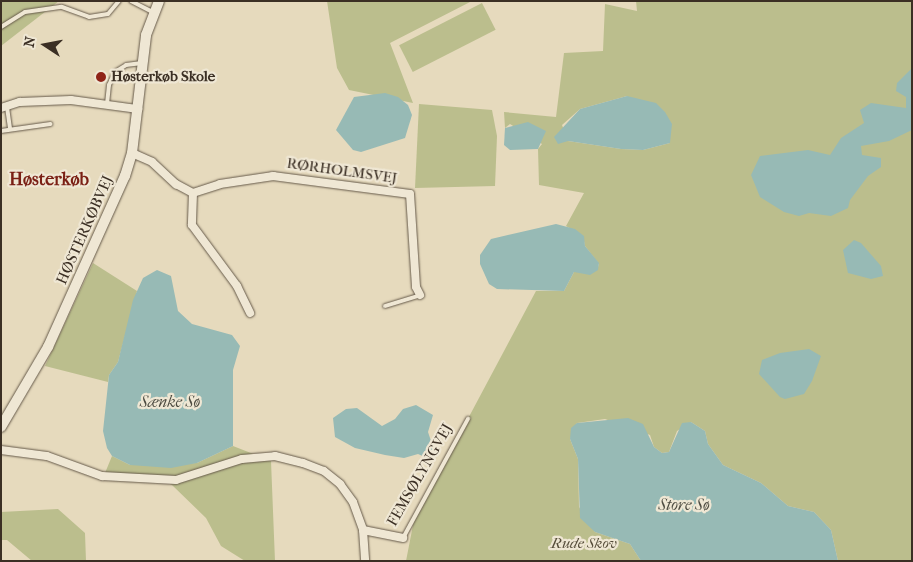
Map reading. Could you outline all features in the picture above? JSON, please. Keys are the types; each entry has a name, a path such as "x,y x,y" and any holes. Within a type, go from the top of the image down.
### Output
{"street":[{"name":"HØSTERKØBVEJ","path":"1,427 52,339 103,231 132,153 142,63 153,12 159,1"},
{"path":"4,107 43,100 107,104 138,109"},
{"path":"132,153 152,162 176,184 193,193 192,225 237,286 250,314"},
{"name":"RØRHOLMSVEJ","path":"193,193 220,184 273,176 410,194 416,287 420,295"},
{"name":"FEMSØLYNGVEJ","path":"1,450 48,456 102,476 176,480 242,459 275,456 324,471 340,484 353,502 363,530 365,561"},
{"name":"FEMSØLYNGVEJ","path":"363,530 403,538"}],"lane":[{"path":"1,27 25,12 62,7 89,17 108,14 119,1"},
{"path":"131,1 153,12"},
{"path":"107,104 109,85 115,72 126,65 142,63"},
{"path":"4,107 10,129"},
{"path":"1,131 51,124"},
{"name":"RØRHOLMSVEJ","path":"385,306 420,295"},
{"name":"FEMSØLYNGVEJ","path":"403,538 468,419"}],"green space":[{"path":"1,1 59,1 1,46"},
{"path":"327,1 472,1 390,43 413,103 349,90 337,68"},
{"name":"Rude Skov","path":"636,1 912,1 912,561 838,561 831,530 814,512 788,506 761,483 723,465 708,444 705,431 691,422 677,431 669,452 662,453 654,447 650,435 605,419 577,423 570,439 578,459 579,507 595,532 630,544 641,561 406,561 414,520 536,291 564,291 574,272 597,270 599,264 585,246 583,236 566,226 584,193 539,185 538,149 542,144 510,124 505,128 504,112 556,117 564,53 603,51 605,4 637,11","holes":["627,96 670,143 643,150 621,149 568,141 562,125 580,109"]},
{"path":"482,3 496,30 413,72 399,45"},
{"path":"419,104 492,110 497,136 495,186 415,188"},
{"path":"93,263 137,291 118,362 109,375 108,382 45,366"},
{"path":"233,446 271,461 275,561 245,561 221,546 206,518 172,485 152,476 105,473 112,456 130,465 197,463"},
{"path":"58,509 85,533 86,561 32,561 7,540 1,540 1,512"}],"water":[{"path":"912,68 912,130 889,141 861,146 862,155 881,158 881,167 868,176 850,200 848,208 831,216 809,213 799,216 784,212 760,197 751,175 760,156 808,150 830,155 841,138 864,123 860,110 871,103 906,108 906,97 896,91 897,83"},
{"path":"385,93 398,97 408,105 412,115 405,138 361,152 353,150 336,130 354,97"},
{"path":"627,96 656,103 665,112 672,124 670,143 643,150 621,149 568,141 558,144 554,137 580,109"},
{"path":"528,122 546,131 538,149 510,150 504,145 505,128"},
{"path":"556,224 575,229 584,236 585,246 599,263 598,270 590,275 574,272 564,291 497,289 489,284 480,264 480,255 491,239"},
{"path":"854,240 861,243 881,266 883,276 871,279 848,273 843,250"},
{"name":"Sænke Sø","path":"157,270 171,276 178,311 192,324 232,335 240,346 233,370 233,446 197,463 171,468 130,465 112,456 107,448 103,431 109,375 118,362 133,300 143,278"},
{"path":"809,349 821,356 812,381 804,394 785,399 780,397 759,374 762,360 780,353"},
{"path":"416,405 433,415 428,432 436,456 427,458 418,454 404,458 385,455 355,448 335,437 333,418 346,409 357,408 382,426 395,419 403,409"},
{"name":"Store Sø","path":"628,418 643,424 654,447 662,453 669,452 682,423 691,422 705,431 708,444 723,465 761,483 788,506 814,512 831,530 838,561 641,561 630,544 595,532 580,518 578,459 570,439 571,428 577,423"}],"place":[{"name":"Høsterkøb Skole","path":"101,77"}],"district":[{"name":"Høsterkøb","path":"49,180"}]}
